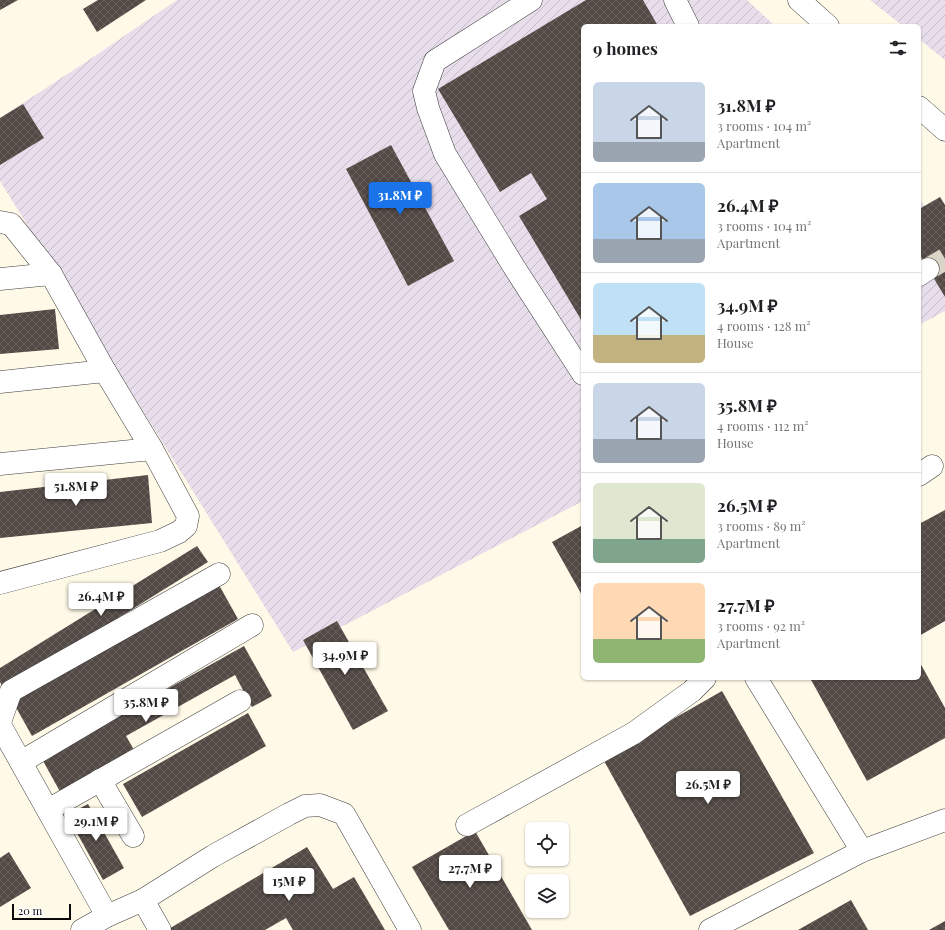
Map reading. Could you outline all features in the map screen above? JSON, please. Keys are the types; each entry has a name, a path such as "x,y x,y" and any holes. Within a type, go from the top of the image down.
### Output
{"street":[{"path":"531,0 435,61 424,91 428,108 445,154 514,267 581,371"},
{"path":"675,0 687,24"},
{"path":"798,0 826,24"},
{"path":"921,109 945,130"},
{"path":"0,222 11,224 51,274 105,371 152,448 188,516 186,526 179,532 160,541 0,583"},
{"path":"0,279 51,274"},
{"path":"0,382 105,371"},
{"path":"0,464 152,448"},
{"path":"107,916 0,723 11,691 220,574"},
{"path":"21,762 252,625"},
{"path":"467,825 634,732 692,692 703,680"},
{"path":"757,680 862,851"},
{"path":"48,810 240,701"},
{"path":"100,780 133,836"},
{"path":"82,930 107,916 143,900 213,856 289,814 305,806 320,805 344,814 410,930"},
{"path":"710,930 862,851 945,820"},
{"path":"143,900 160,930"}],"shaded area":[{"path":"177,0 747,0 773,24 581,24 581,502 293,652 0,181 0,118"},
{"path":"870,0 945,0 945,60 921,41 921,24 900,24"},
{"path":"921,201 945,235 945,311 921,324"}],"building":[{"path":"0,0 18,0 0,10"},
{"path":"98,0 146,0 97,32 83,9"},
{"path":"586,0 643,0 657,24 581,24 581,320 519,216 547,199 531,173 500,192 438,89"},
{"path":"23,104 44,138 0,165 0,118"},
{"path":"391,145 454,261 408,286 346,169"},
{"path":"940,197 945,205 945,297 921,257 921,208"},
{"path":"55,309 59,349 0,354 0,315"},
{"path":"148,475 152,523 0,538 0,492"},
{"path":"945,510 945,621 921,635 921,523"},
{"path":"581,526 581,593 552,542"},
{"path":"197,546 208,562 4,689 0,682 0,668"},
{"path":"219,585 238,619 32,736 13,702"},
{"path":"337,621 388,711 353,730 303,640"},
{"path":"244,646 272,696 252,707 235,675 126,736 137,755 63,797 42,759"},
{"path":"921,665 945,708 945,738 867,781 811,680 921,680"},
{"path":"722,691 814,853 690,916 603,759"},
{"path":"248,713 266,746 142,817 123,784"},
{"path":"88,804 124,868 103,880 67,815"},
{"path":"475,831 532,930 449,930 412,867"},
{"path":"307,847 333,889 354,877 385,930 293,930 286,918 265,930 167,930"},
{"path":"9,852 31,888 0,907 0,858"},
{"path":"851,900 868,930 798,930"},
{"path":"945,921 945,930 929,930"}],"tunnel":[{"path":"928,269 945,259"}]}
